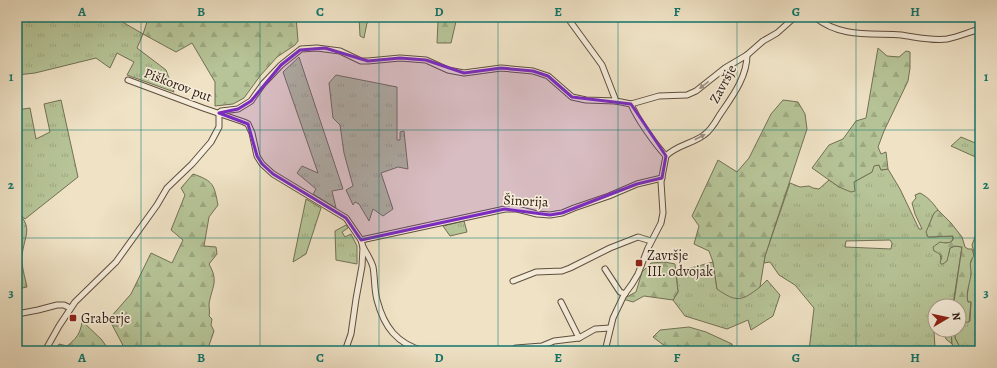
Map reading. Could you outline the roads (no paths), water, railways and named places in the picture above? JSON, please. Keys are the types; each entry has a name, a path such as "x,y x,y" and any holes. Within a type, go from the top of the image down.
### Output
{"street":[{"path":"567,17 602,65 616,101"},
{"name":"Završje","path":"666,156 679,146 702,136 712,126 736,90 747,64 747,55 763,41 777,33 795,17"},
{"path":"816,17 832,27 853,33 864,34 901,35 947,39 980,29"},
{"path":"45,351 70,308 116,262 157,205 167,188 192,164 211,142 219,127 219,113 221,111 238,109 251,101 263,84 276,70 301,49 318,48 340,51 362,61 400,58 426,60 448,70 464,73 501,68 533,71 548,76 572,96 586,100 616,101 631,104 659,96 692,93 725,68 747,55"},
{"name":"Piškorov put","path":"128,80 242,120 248,124 252,133 257,156 262,164 273,174 346,218 361,240 363,247"},
{"path":"605,351 610,328 625,294 638,274 651,241 659,229 663,217 662,178 666,156 656,144 631,104"},
{"name":"Šinorija","path":"361,240 505,209 517,209 544,214 562,213 637,184 662,178"},
{"path":"513,282 536,272 562,271 610,248 638,237 651,241"},
{"path":"345,351 352,329 362,266 363,247"},
{"path":"363,247 373,268 377,300 385,320 402,342 413,348 424,351"},
{"path":"605,269 620,292 625,294"},
{"path":"562,302 579,338"},
{"path":"17,314 57,305 64,305 70,308"},
{"path":"516,348 542,346 554,341 579,338 595,329 610,328"}],"place":[{"name":"Završje III. odvojak","path":"639,263"},
{"name":"Graberje","path":"73,318"}]}
